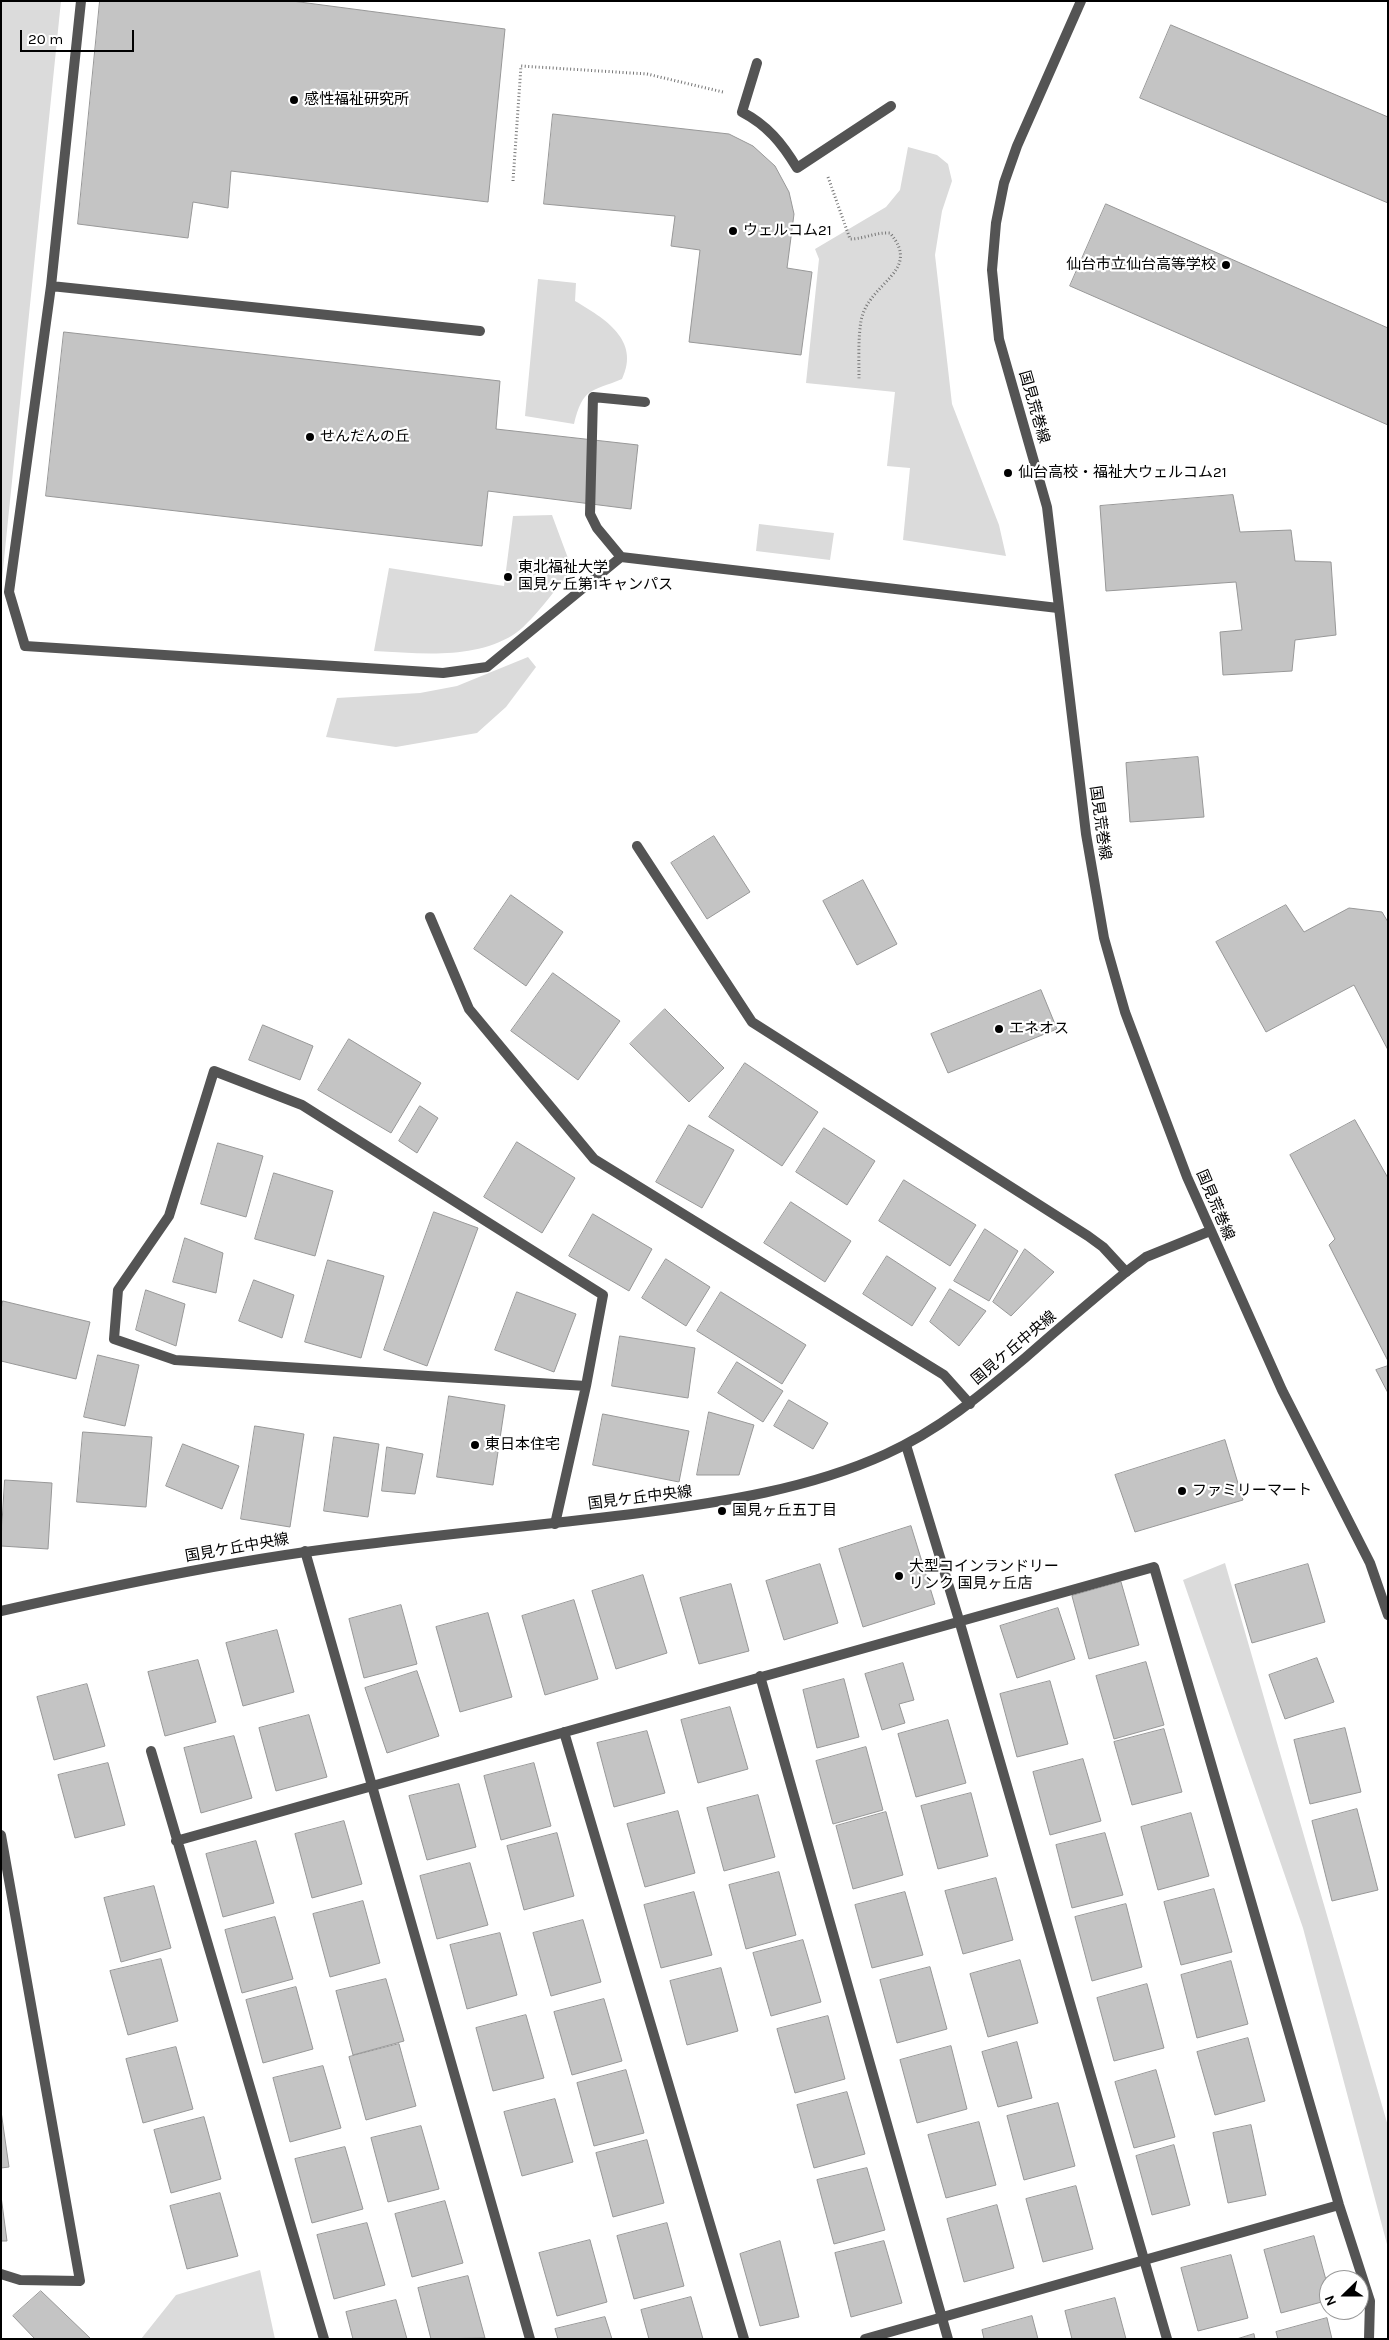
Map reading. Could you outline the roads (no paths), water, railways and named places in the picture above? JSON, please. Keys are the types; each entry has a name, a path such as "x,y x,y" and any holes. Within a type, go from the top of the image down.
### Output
{"street":[{"path":"81,1 51,286 9,592 25,646 443,674 487,667 621,557"},
{"name":"国見荒巻線","path":"1081,1 1017,146 1004,183 996,223 992,270 999,339 1047,507 1086,834 1104,938 1125,1012 1156,1099 1210,1230 1282,1390 1370,1563 1388,1615"},
{"path":"757,63 742,112 759,121 776,136 797,168 891,106"},
{"path":"51,286 480,331"},
{"path":"645,402 593,397 590,514 597,528 621,557 1058,608"},
{"path":"637,846 752,1022 1088,1236 1103,1247 1126,1272"},
{"path":"430,917 469,1009 594,1159 944,1375 970,1404"},
{"path":"555,1524 586,1386 603,1295 302,1104 214,1071 169,1216 118,1290 114,1339 175,1360 586,1386"},
{"name":"国見ケ丘中央線","path":"1,1611 141,1580 305,1551 555,1524 702,1504 763,1493 822,1477 875,1459 906,1444 970,1404 1146,1257 1210,1230"},
{"path":"906,1444 960,1620 1167,2339"},
{"path":"305,1551 530,2339"},
{"path":"176,1841 1154,1567 1339,2206 1370,2301 1369,2339"},
{"path":"760,1676 948,2339"},
{"path":"564,1732 744,2339"},
{"path":"151,1751 324,2339"},
{"path":"1,1835 5,1870 80,2281 20,2280 1,2274"},
{"path":"865,2339 1143,2259 1339,2206"}],"place":[{"name":"感性福祉研究所","path":"294,100"},
{"name":"ウェルコム21","path":"733,231"},
{"name":"仙台市立仙台高等学校","path":"1226,265"},
{"name":"せんだんの丘","path":"310,437"},
{"name":"仙台高校・福祉大ウェルコム21","path":"1008,473"},
{"name":"東北福祉大学 国見ヶ丘第1キャンパス","path":"508,577"},
{"name":"エネオス","path":"999,1029"},
{"name":"東日本住宅","path":"475,1445"},
{"name":"ファミリーマート","path":"1182,1491"},
{"name":"国見ヶ丘五丁目","path":"722,1511"},
{"name":"大型コインランドリー リンク 国見ヶ丘店","path":"899,1576"}]}
